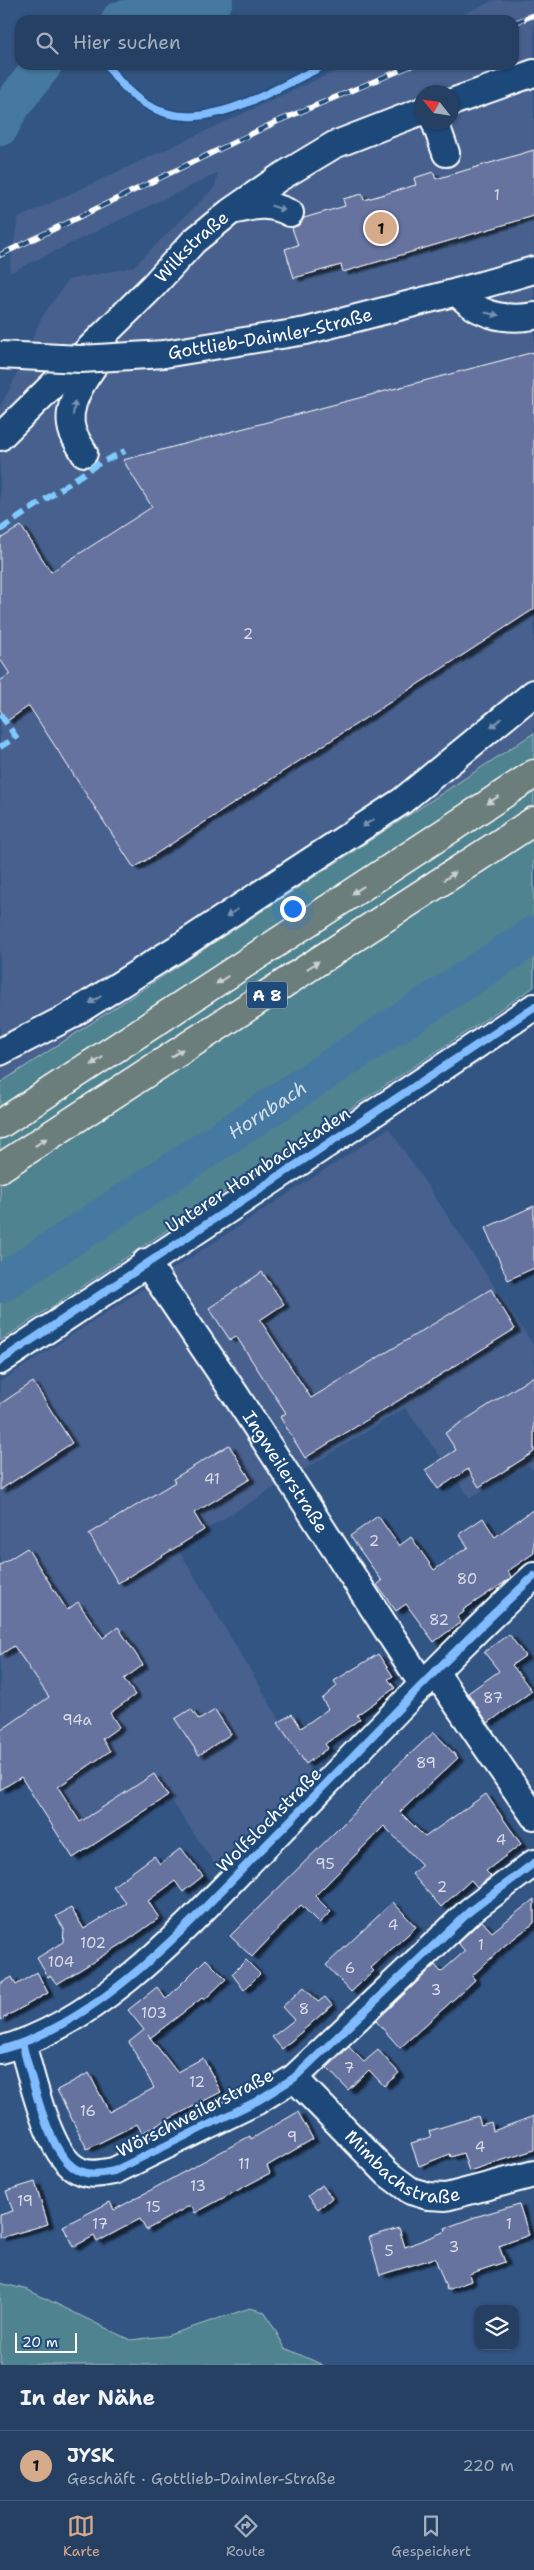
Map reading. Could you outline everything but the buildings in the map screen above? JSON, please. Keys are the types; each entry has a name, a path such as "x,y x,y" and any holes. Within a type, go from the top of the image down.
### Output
{"highway":[{"name":"A 8","path":"0,1124 534,774"},
{"name":"A 8","path":"0,1168 534,821"}],"street":[{"path":"459,100 534,73"},
{"path":"506,84 534,80"},
{"name":"Wilkstraße","path":"0,437 153,286 194,241 230,212 279,178 334,145 414,114"},
{"path":"438,130 446,152"},
{"path":"230,212 259,205 274,206 290,213"},
{"name":"Gottlieb-Daimler-Straße","path":"0,355 81,359 164,354 306,330 457,292 534,270"},
{"path":"84,453 72,431 72,405 81,385 93,367 153,286"},
{"path":"457,292 468,305 483,312 516,319 534,316"},
{"path":"0,1052 68,1017 402,801 534,693"},
{"name":"Unterer Hornbachstaden","path":"0,1361 146,1262 534,1007"},
{"name":"Ingweilerstraße","path":"146,1262 429,1678 534,1816"},
{"name":"Wolfslochstraße","path":"11,2047 60,2026 82,2012 144,1965 231,1880 475,1630 534,1576"},
{"name":"Wörschweilerstraße","path":"11,2047 58,2153 68,2164 80,2172 96,2174 114,2171 257,2101 294,2078 470,1911 534,1862"},
{"name":"Mimbachstraße","path":"294,2078 388,2174 411,2191 428,2196 446,2198 534,2174"}],"shaded area":[{"path":"495,0 534,0 534,733 0,1083 0,406 10,389 41,319 68,280 133,267 215,187 218,173 9,273 18,218 337,70 519,70 519,15 461,15"},
{"path":"389,1128 534,1346 534,1471 529,1465 470,1498 405,1408 177,1547 312,1774 216,1866 168,1795 73,1858 21,1777 0,1790 0,1382"}],"green space":[{"path":"534,733 534,987 0,1341 0,1083"},
{"path":"0,2283 28,2290 130,2340 166,2336 250,2308 265,2312 285,2348 323,2365 0,2365"}],"waterway":[{"path":"144,15 214,0"},
{"path":"0,127 9,109 39,70"},
{"name":"Hornbach","path":"0,1284 534,935"}],"railway":[{"path":"519,21 534,15"},
{"path":"0,255 276,122 401,70"}],"marked path":[{"path":"0,530 96,465 125,451"},
{"path":"0,714 16,737 0,747"}],"cycle path":[{"path":"111,70 131,94 157,110 183,116 210,114 238,106 315,70"},
{"path":"0,1361 534,1007"},
{"path":"0,2050 38,2036 74,2017 110,1993 143,1966 176,1936 431,1676 534,1576"},
{"path":"22,2044 36,2095 50,2134 59,2150 69,2163 84,2173 93,2174 114,2171 257,2101 294,2078 470,1911 534,1863"}],"place":[{"name":"JYSK","path":"381,228"}]}
